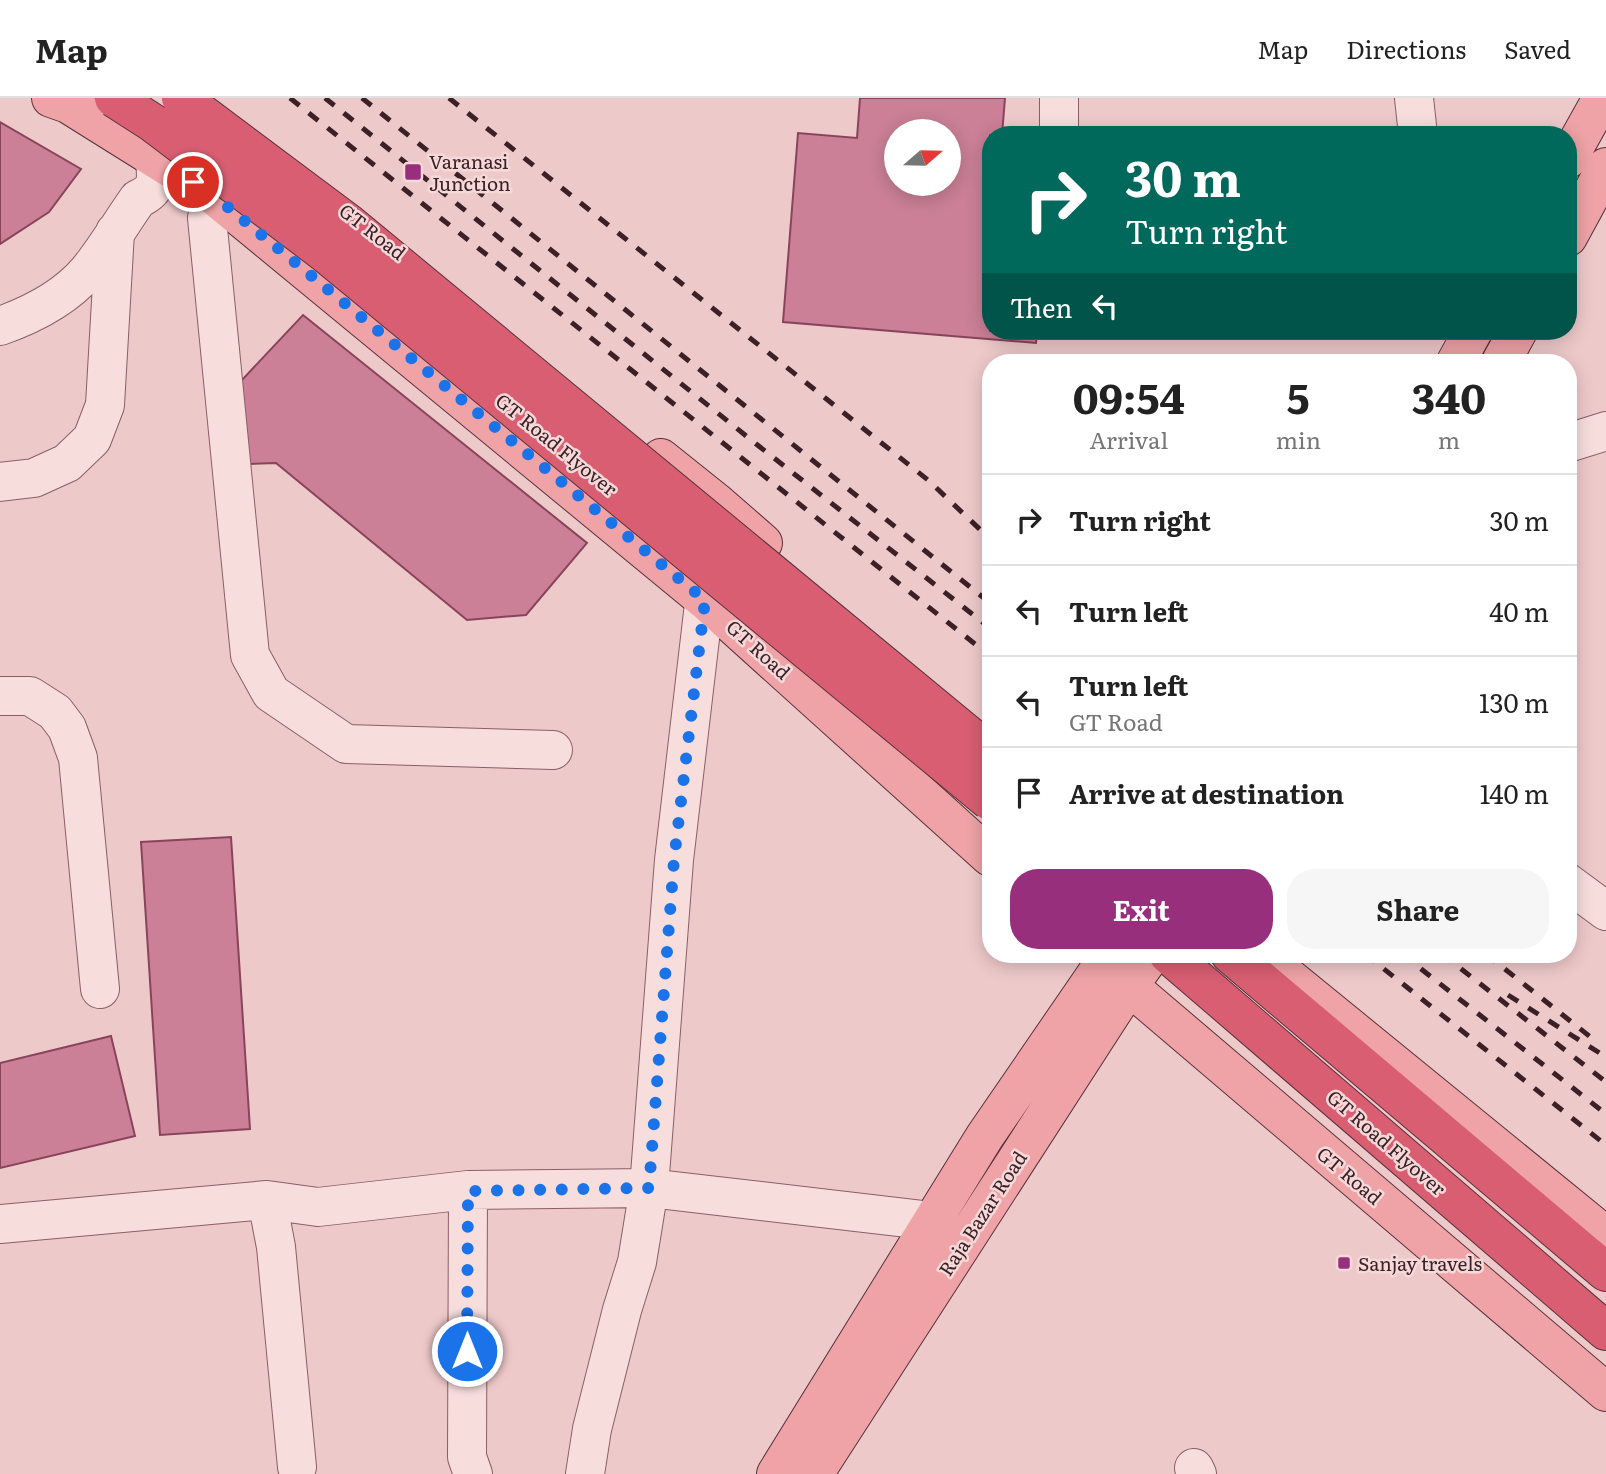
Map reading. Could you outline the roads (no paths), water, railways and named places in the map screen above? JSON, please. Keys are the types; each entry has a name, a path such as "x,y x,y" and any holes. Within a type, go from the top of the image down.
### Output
{"highway":[{"name":"GT Road Flyover","path":"114,98 153,123 325,253 982,795"},
{"name":"GT Road Flyover","path":"181,98 348,223 982,746"},
{"name":"GT Road Flyover","path":"1178,963 1606,1331"},
{"path":"1241,963 1606,1272"}],"main road":[{"name":"GT Road","path":"51,98 68,104 212,194 705,600 982,851"},
{"path":"1577,143 1602,98"},
{"name":"GT Road","path":"220,105 318,188 716,502 862,631 982,728"},
{"path":"1577,220 1606,167"},
{"path":"1271,963 1606,1236"},
{"name":"GT Road","path":"1110,964 1606,1392"},
{"name":"Raja Bazar Road","path":"776,1474 985,1136 1110,964"},
{"name":"Raja Bazar Road","path":"814,1474 1110,964"}],"street":[{"path":"1059,98 1059,126"},
{"path":"1414,98 1417,126"},
{"path":"220,105 212,194 207,218 250,655 271,693 346,744 554,750"},
{"path":"0,326 27,316 87,273 138,199 149,194 156,183 155,158"},
{"path":"0,482 34,478 67,463 92,439 105,405 115,232"},
{"path":"1577,440 1606,430"},
{"path":"585,1474 592,1429 637,1262 649,1188 674,860 716,502"},
{"path":"0,696 30,696 55,712 67,728 78,758 100,989"},
{"path":"1577,890 1606,911"},
{"path":"0,1224 267,1200 318,1207 468,1191 649,1188 932,1221"},
{"path":"468,1191 467,1458 473,1474"},
{"path":"267,1200 276,1247 297,1466"}],"railway":[{"path":"290,98 982,650"},
{"path":"325,98 982,622"},
{"path":"362,98 982,597"},
{"path":"449,98 928,480 982,531"},
{"path":"1376,963 1606,1145"},
{"path":"1413,963 1606,1114"},
{"path":"1454,963 1606,1082"},
{"path":"1497,963 1593,1039"},
{"path":"1508,995 1606,1057"}],"place":[{"name":"Varanasi Junction","path":"413,172"},
{"name":"Sanjay travels","path":"1344,1263"}]}
